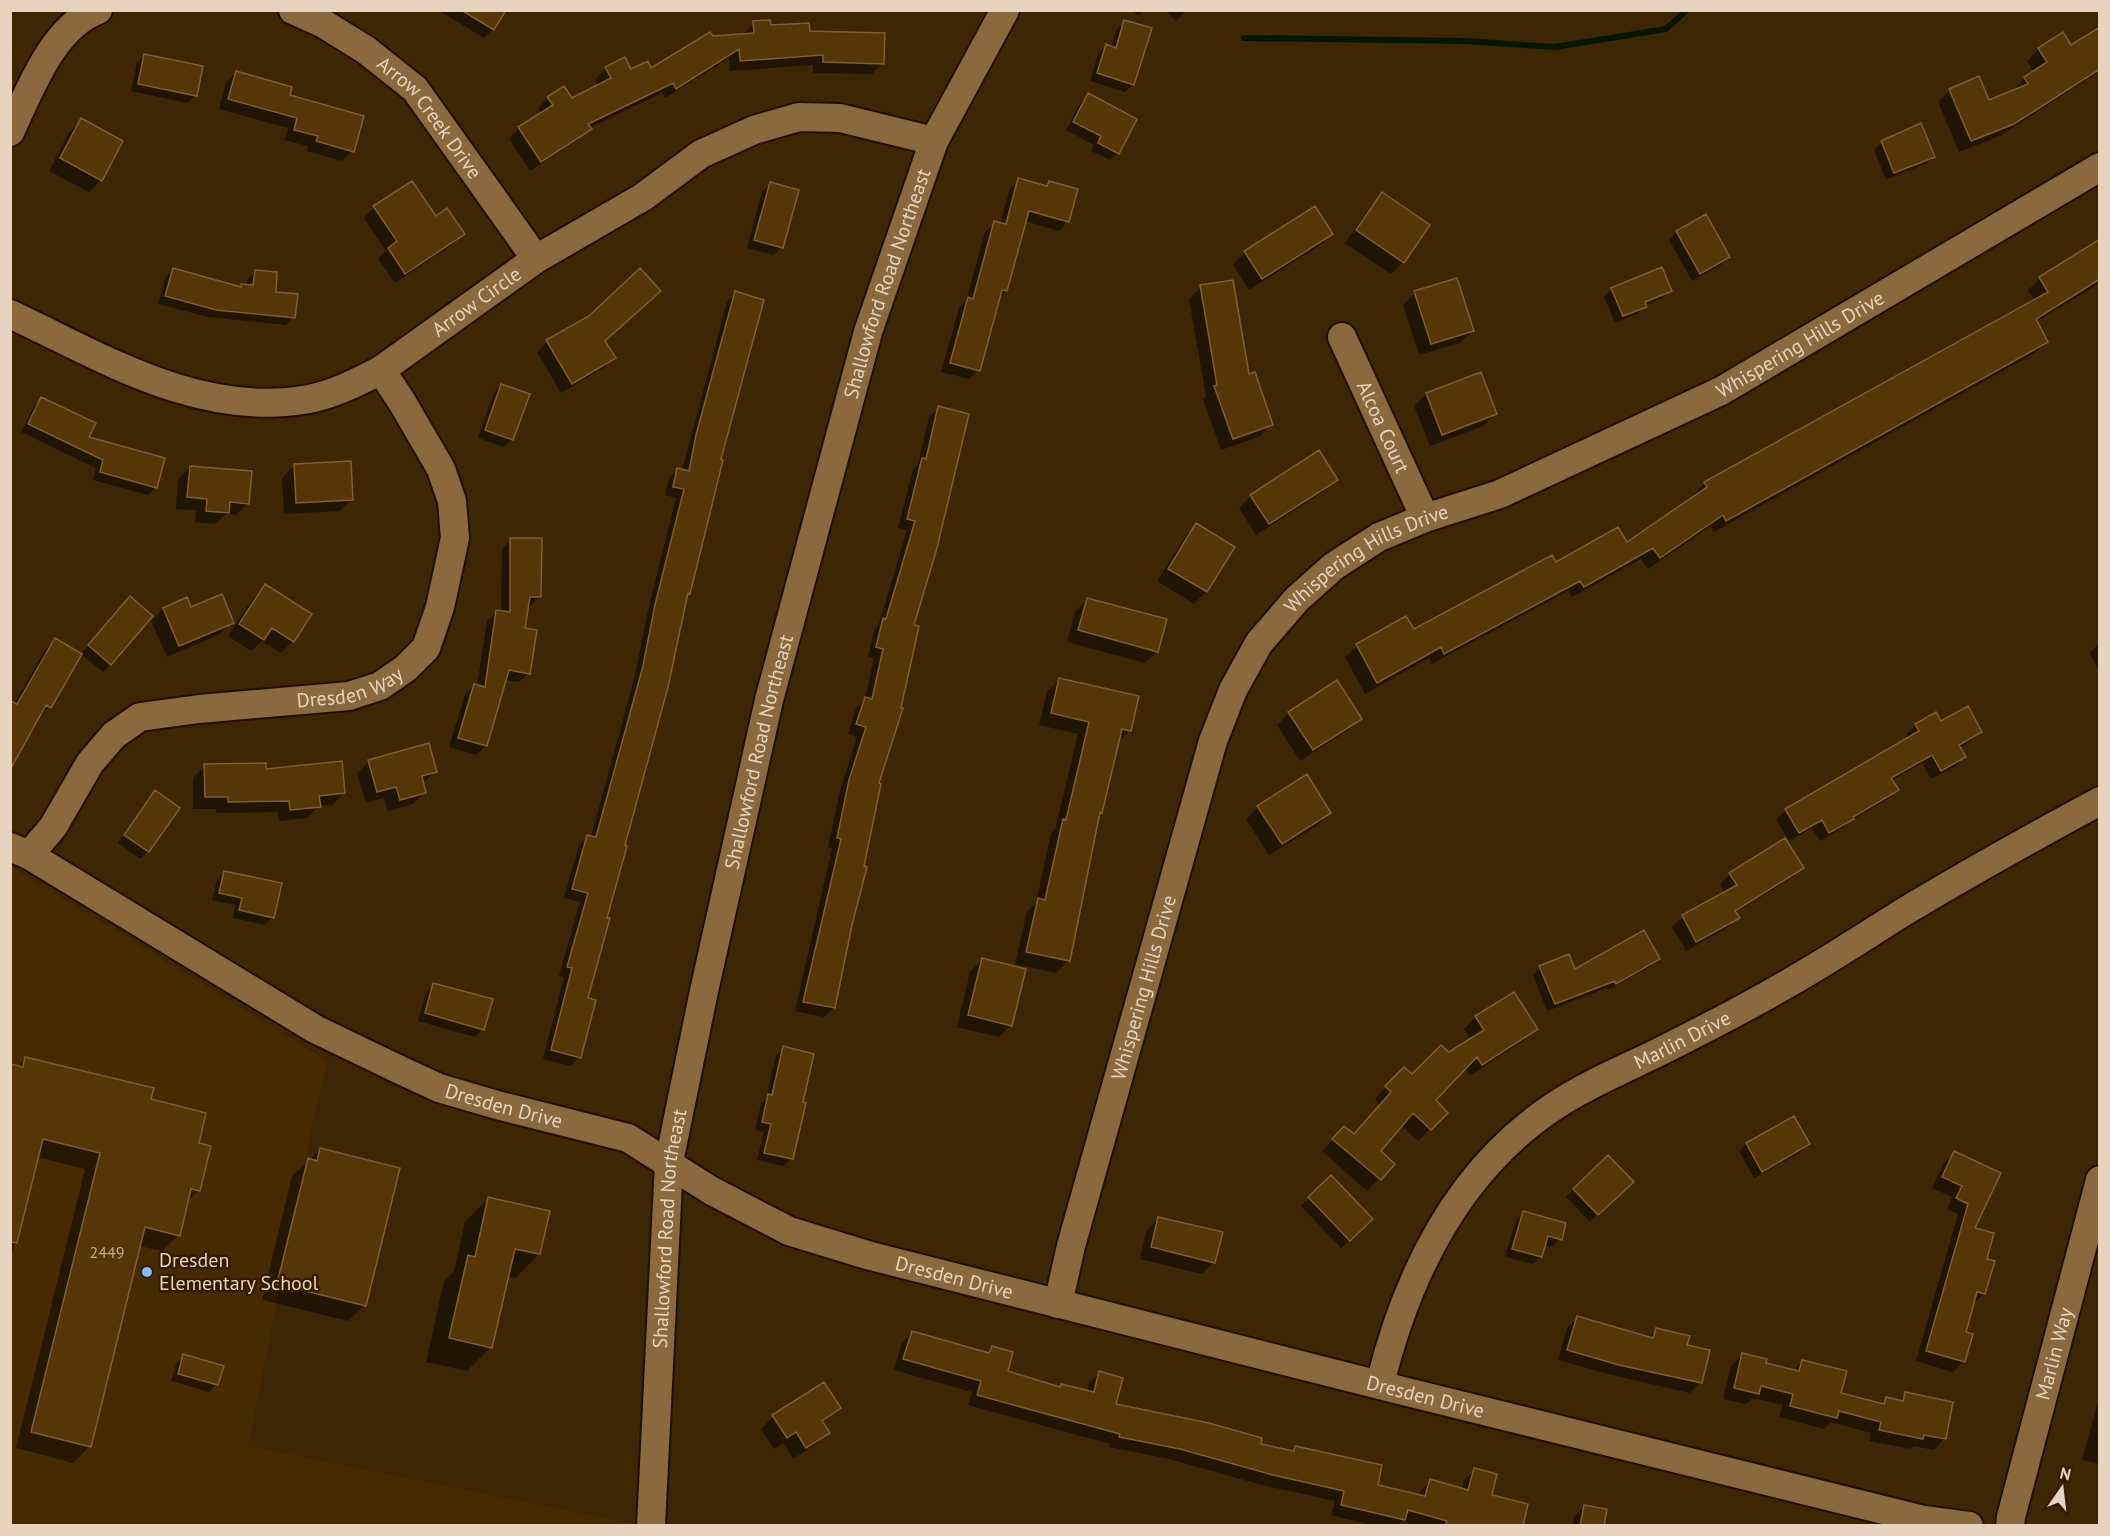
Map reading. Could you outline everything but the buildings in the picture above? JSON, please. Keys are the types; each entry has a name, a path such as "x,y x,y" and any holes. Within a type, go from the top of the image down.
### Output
{"street":[{"path":"10,132 40,68 62,37 98,10"},
{"name":"Arrow Creek Drive","path":"293,10 324,24 366,50 414,89 536,259"},
{"name":"Shallowford Road Northeast","path":"651,1526 669,1162 704,991 772,688 868,332 934,141 1005,10"},
{"name":"Arrow Circle","path":"10,314 174,389 224,401 272,402 309,399 359,382 381,370 536,259 643,197 701,154 754,130 799,117 840,118 934,141"},
{"name":"Whispering Hills Drive","path":"1058,1304 1071,1246 1210,752 1233,690 1259,642 1297,599 1334,566 1378,537 1425,518 1500,494 1721,391 2100,166"},
{"name":"Alcoa Court","path":"1342,337 1425,518"},
{"name":"Dresden Way","path":"20,851 54,827 90,763 114,735 140,717 199,709 349,696 380,686 406,668 426,648 440,607 455,538 452,501 441,469 381,370"},
{"name":"Marlin Drive","path":"1380,1384 1396,1328 1435,1236 1457,1201 1482,1169 1514,1137 1556,1104 1701,1031 1789,983 1914,906 2036,835 2100,801"},
{"name":"Dresden Drive","path":"20,851 315,1029 439,1088 628,1138 712,1191 789,1231 867,1255 1580,1436 1924,1520 1969,1526"},
{"name":"Marlin Way","path":"2010,1526 2013,1506 2100,1180"}],"shaded area":[{"name":"Dresden Elementary School","path":"11,867 328,1061 318,1099 248,1446 641,1525 11,1526"}],"waterway":[{"path":"1244,38 1464,41 1555,47 1666,29 1687,10"}],"place":[{"name":"Dresden Elementary School","path":"147,1272"}]}
